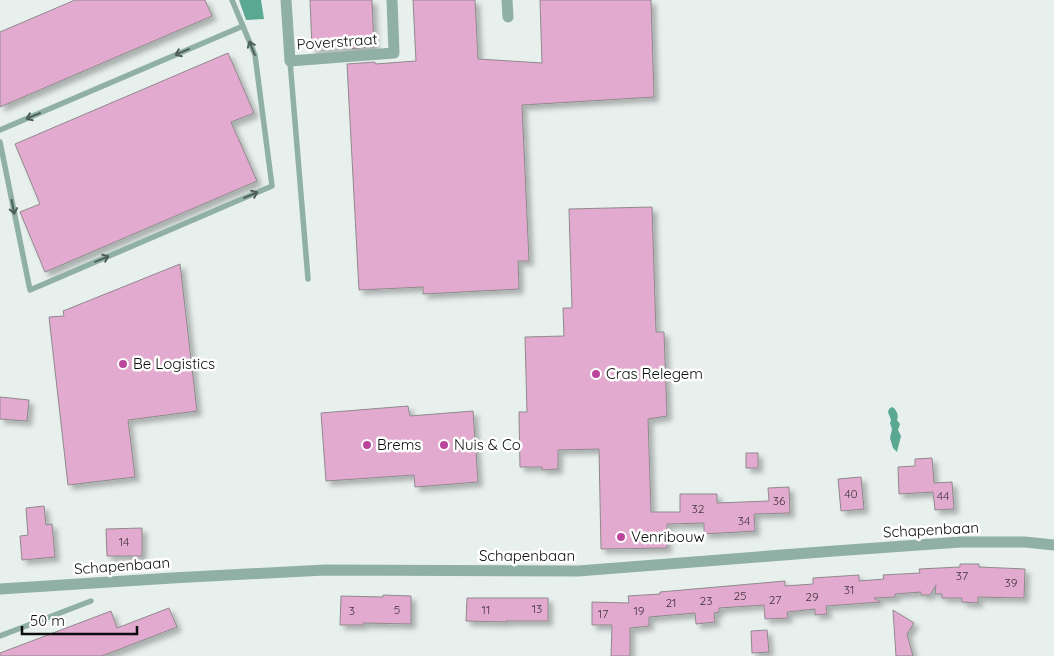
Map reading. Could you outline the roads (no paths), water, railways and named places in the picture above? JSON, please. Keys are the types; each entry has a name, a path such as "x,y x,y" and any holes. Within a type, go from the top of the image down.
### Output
{"street":[{"name":"Poverstraat","path":"286,0 290,61 394,53 392,0"},
{"path":"507,0 508,17"},
{"name":"Schapenbaan","path":"0,589 325,570 578,571 961,542 1025,542 1054,545"}],"lane":[{"path":"0,142 30,290 272,186 255,55 232,0"},
{"path":"0,130 243,26"},
{"path":"290,61 308,279"},
{"path":"0,636 91,600"}],"place":[{"name":"Be Logistics","path":"123,364"},
{"name":"Cras Relegem","path":"596,374"},
{"name":"Brems","path":"367,445"},
{"name":"Nuis & Co","path":"444,445"},
{"name":"Venribouw","path":"621,537"}]}
